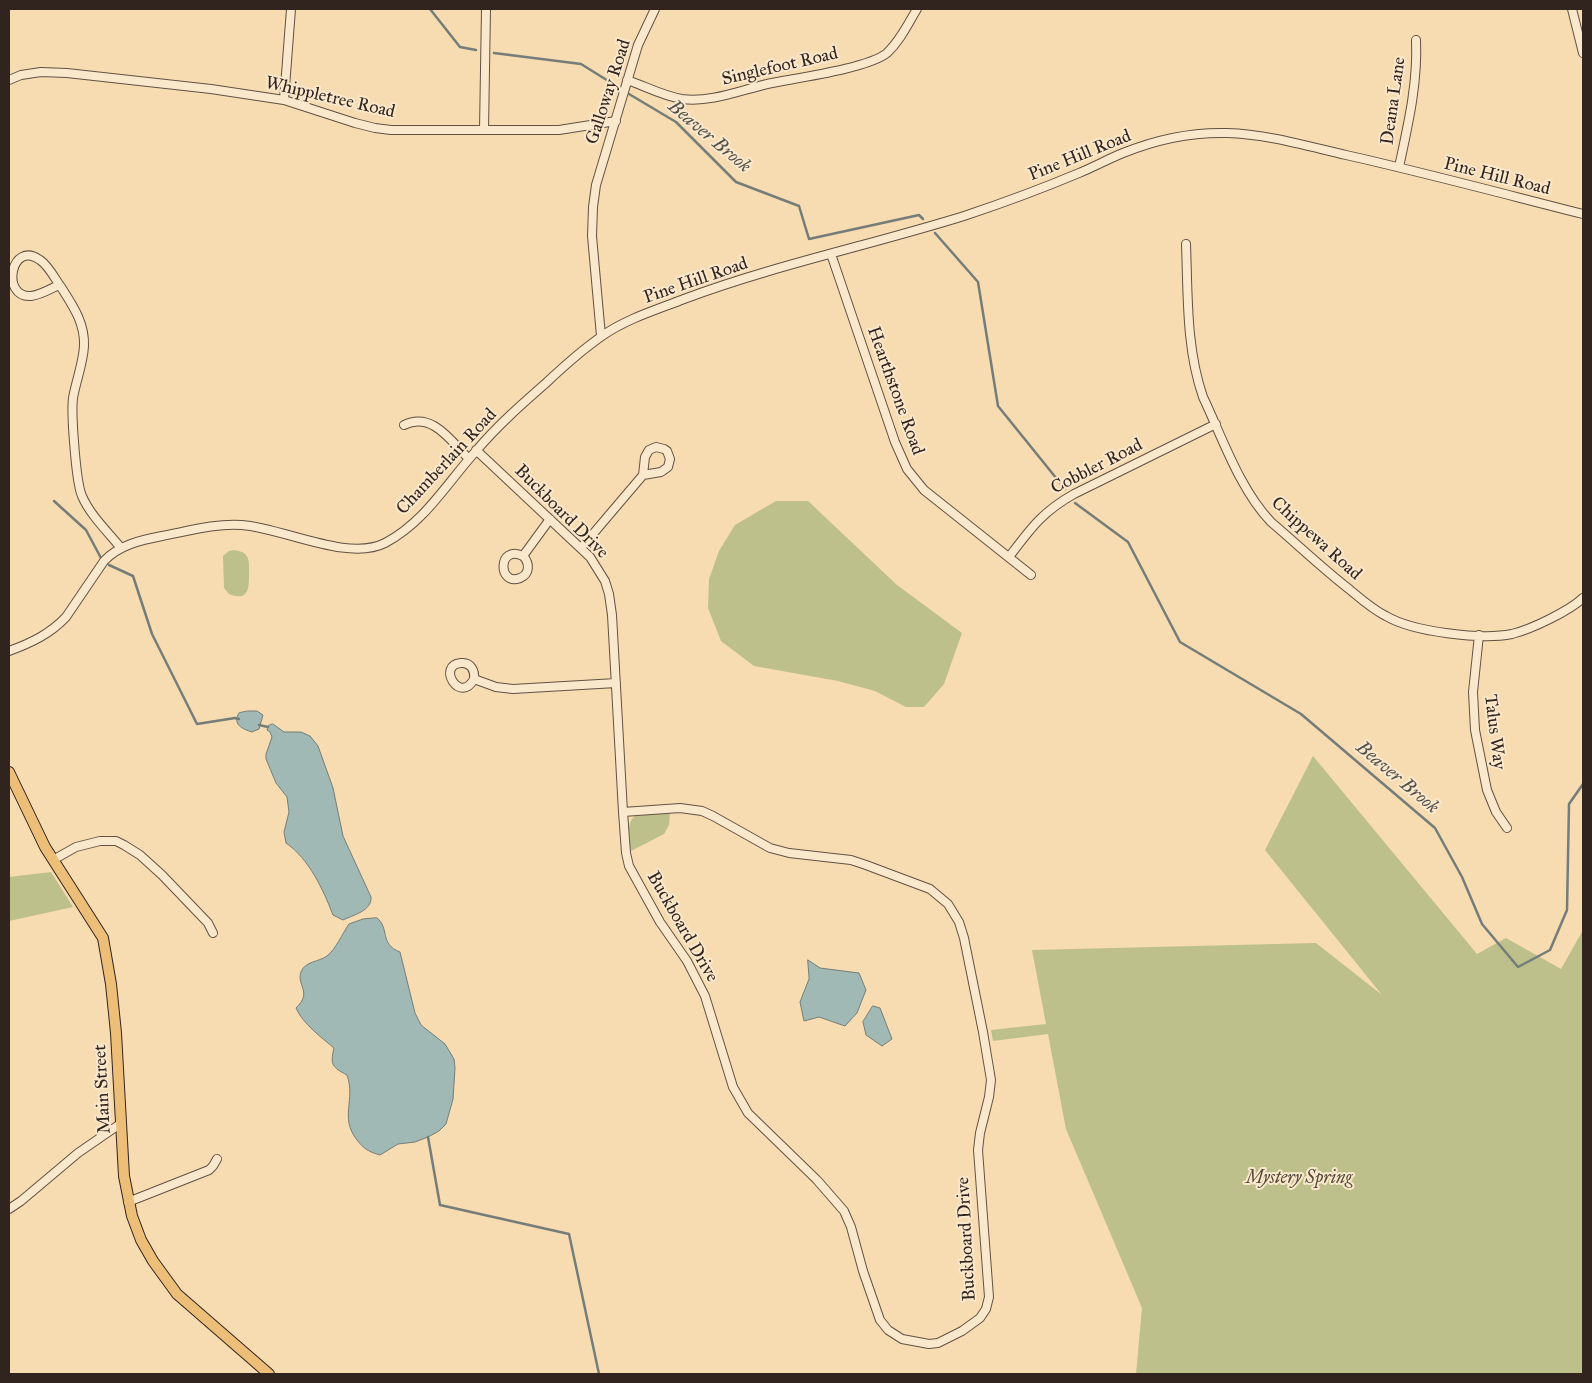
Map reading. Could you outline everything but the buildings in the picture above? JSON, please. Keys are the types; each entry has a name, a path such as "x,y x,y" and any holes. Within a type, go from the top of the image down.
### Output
{"main road":[{"name":"Main Street","path":"9,772 44,847 96,926 106,951 116,1033 124,1176 128,1202 141,1240 153,1261 177,1294 269,1374"}],"street":[{"path":"284,100 291,9"},
{"path":"484,130 486,9"},
{"name":"Galloway Road","path":"601,336 592,236 596,186 638,45 655,9"},
{"name":"Singlefoot Road","path":"628,80 682,99 702,99 856,65 886,53 898,41 917,9"},
{"path":"1572,9 1583,53"},
{"name":"Deana Lane","path":"1399,167 1414,95 1416,40"},
{"name":"Whippletree Road","path":"9,80 41,72 67,73 211,89 284,100 375,128 425,131 559,130 616,121"},
{"name":"Pine Hill Road","path":"601,336 624,323 728,283 992,207 1141,146 1181,137 1223,133 1260,136 1399,167 1583,214"},
{"name":"Chippewa Road","path":"1186,244 1190,339 1194,369 1203,397 1249,493 1263,514 1328,573 1365,602 1386,616 1403,624 1479,635 1501,635 1522,631 1564,612 1583,598"},
{"name":"Hearthstone Road","path":"831,254 895,442 908,469 924,490 1031,575"},
{"path":"59,285 36,295 23,295 13,288 10,282 11,268 20,258 27,256 34,257 45,264 59,285 77,314 84,337 82,362 72,405 80,490 89,508 121,548"},
{"name":"Chamberlain Road","path":"9,651 37,640 59,625 110,554 121,548 156,537 234,525 271,529 341,548 363,548 386,543 425,512 476,450 522,403 601,336"},
{"path":"404,425 416,421 426,421 432,424 439,428 469,459"},
{"name":"Cobbler Road","path":"1009,557 1040,518 1057,504 1216,424"},
{"name":"Buckboard Drive","path":"476,450 581,548 597,566 605,581 612,616 623,812 626,853 630,866 660,922 687,961 705,996 733,1087 748,1113 818,1180 844,1211 851,1227 880,1320 888,1330 902,1339 921,1343 938,1343 962,1331 980,1318 986,1309 989,1297 978,1150 991,1080 964,938 954,912 930,889 912,881 851,860 789,853 770,848 702,811 680,808 623,812"},
{"path":"581,548 643,475"},
{"path":"522,556 550,519"},
{"name":"Talus Way","path":"1479,635 1473,702 1475,730 1487,790 1496,812 1507,828"},
{"path":"474,679 496,687 523,689 616,683"},
{"path":"53,860 76,847 100,841 116,841 140,855 208,923 213,933"},
{"path":"9,1209 78,1153 120,1124"},
{"path":"128,1202 209,1170 217,1159"}],"green space":[{"path":"776,501 808,501 897,585 962,633 944,684 924,707 906,707 875,691 838,681 754,666 721,641 708,608 709,579 719,551 735,525"},
{"path":"234,550 245,554 249,563 248,588 244,595 241,596 229,594 224,588 223,556 229,551"},
{"name":"Mystery Spring","path":"1313,756 1477,954 1506,938 1561,969 1583,930 1583,1374 1136,1374 1142,1308 1066,1129 1048,1034 993,1041 991,1030 1046,1024 1032,950 1316,943 1382,995 1265,850"},
{"path":"670,813 669,825 664,834 631,851 629,828 635,816"},
{"path":"51,872 73,907 9,921 9,877"}],"water":[{"path":"257,711 263,715 259,729 252,732 242,728 237,723 239,713"},
{"path":"273,724 284,732 301,732 310,736 318,746 333,788 343,836 371,897 365,909 343,920 333,915 314,875 302,857 286,843 284,832 289,812 287,797 276,783 266,759 272,737 267,730 268,726"},
{"path":"377,918 383,926 389,945 400,952 415,1013 421,1025 445,1044 454,1059 455,1068 453,1099 446,1124 439,1131 428,1137 415,1142 398,1144 380,1155 364,1148 352,1132 348,1116 349,1084 347,1075 333,1065 334,1048 308,1025 296,1008 301,1002 304,993 300,981 303,968 327,956 349,924 363,919"},
{"path":"808,960 820,968 859,973 866,990 857,1013 845,1026 819,1017 804,1021 800,1002 809,979"},
{"path":"873,1006 880,1008 892,1039 882,1046 866,1035 863,1022"}],"waterway":[{"name":"Beaver Brook","path":"430,9 460,47 476,50"},
{"name":"Beaver Brook","path":"494,53 581,64 618,87"},
{"name":"Beaver Brook","path":"629,94 676,122 736,182 799,206 809,239 919,215 923,219"},
{"name":"Beaver Brook","path":"935,233 978,282 998,406 1065,489"},
{"path":"54,501 86,530 101,558"},
{"name":"Beaver Brook","path":"1075,503 1128,542 1180,642 1301,714 1435,828 1462,877 1482,924 1518,967 1550,950 1567,910 1569,804 1583,784"},
{"path":"109,565 133,576 152,634 197,724 239,719"},
{"path":"259,725 268,727"},
{"path":"428,1137 440,1205 569,1234 599,1374"}]}
